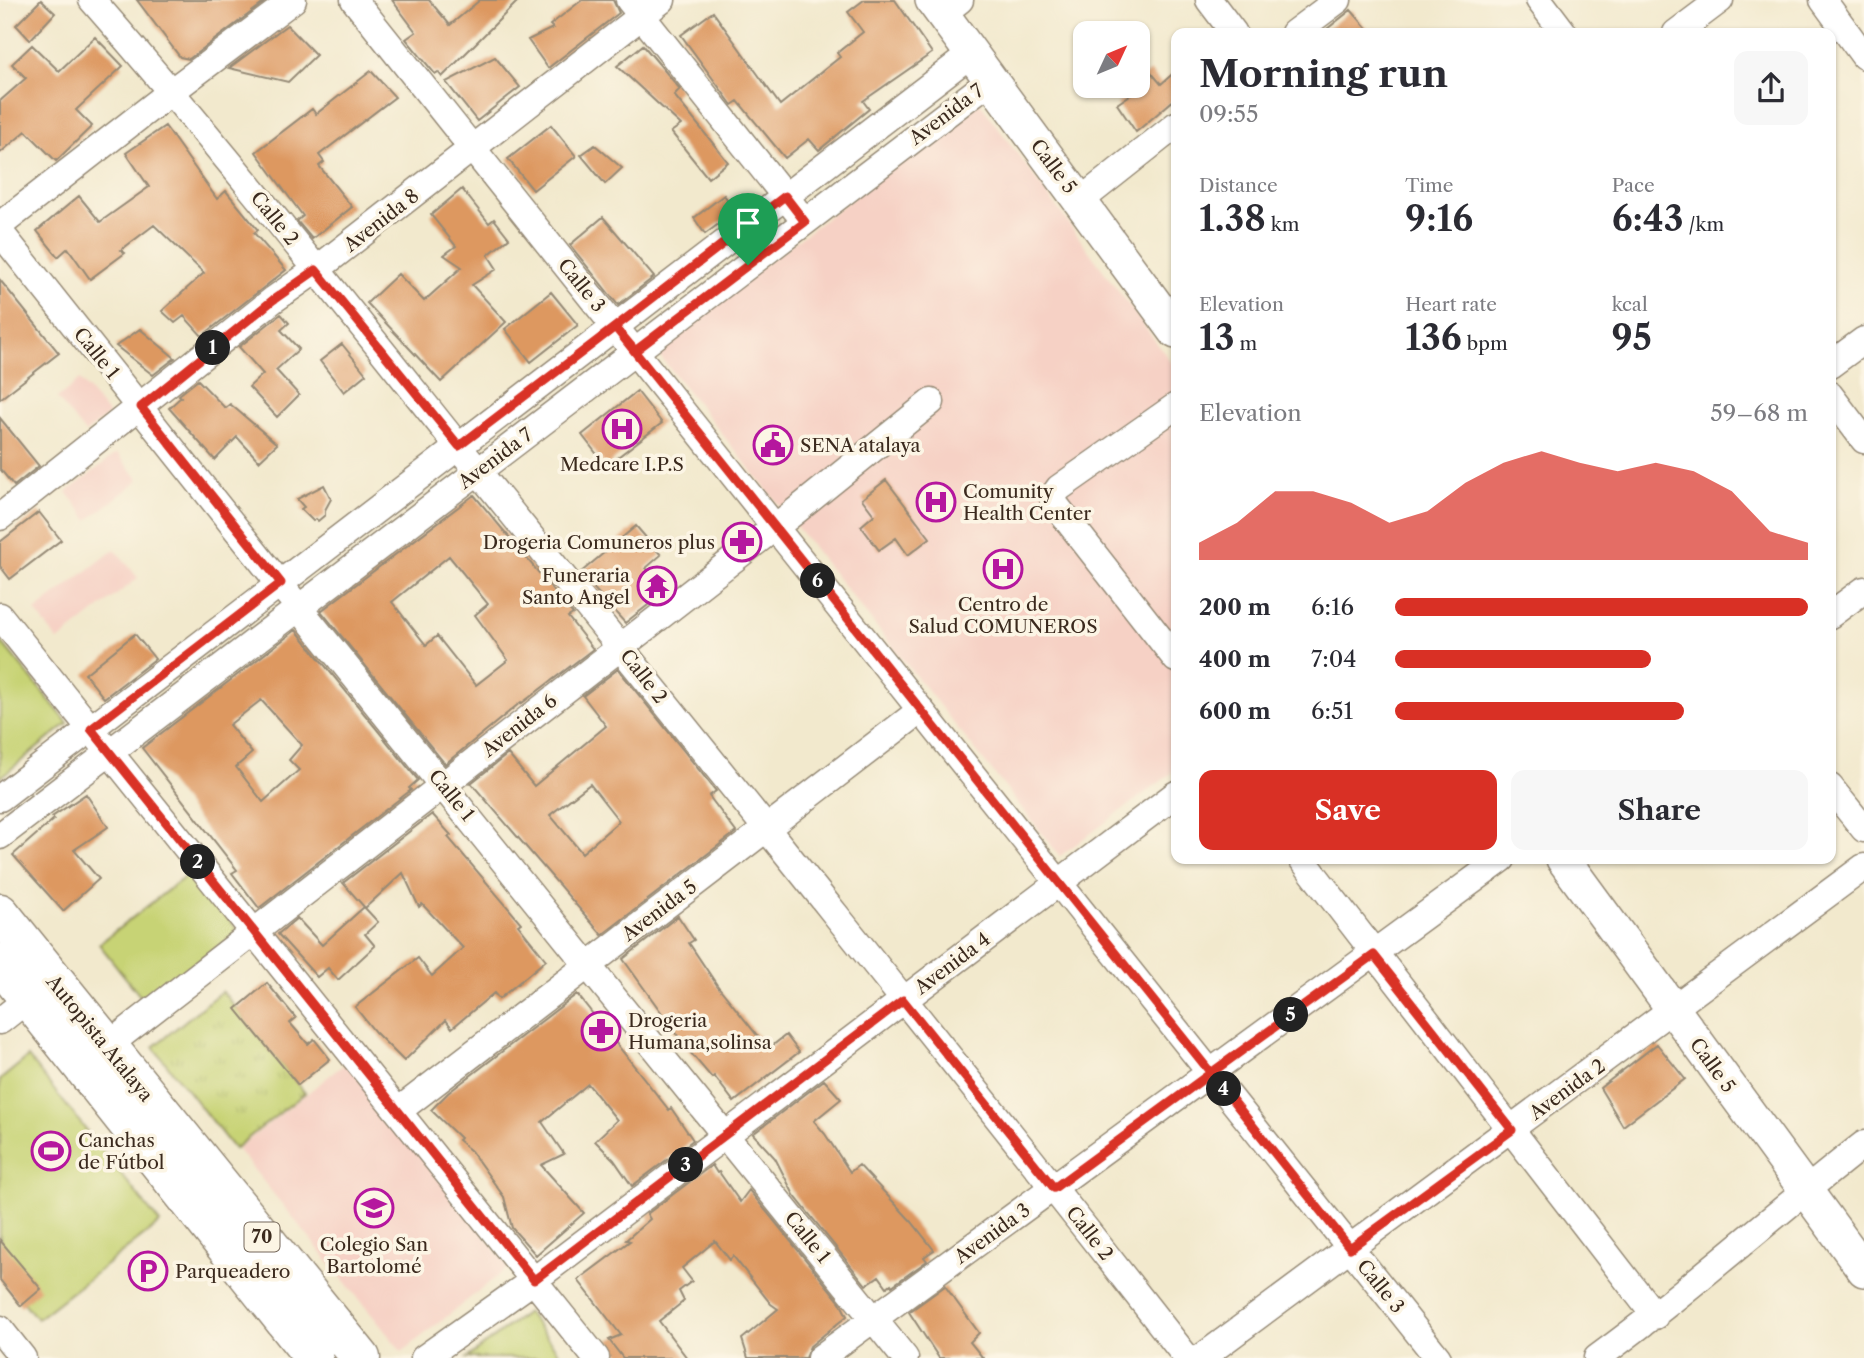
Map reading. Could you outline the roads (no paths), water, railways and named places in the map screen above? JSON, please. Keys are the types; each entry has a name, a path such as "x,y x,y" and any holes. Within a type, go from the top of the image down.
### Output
{"main road":[{"name":"Autopista Atalaya","path":"0,913 106,1047 361,1358"},
{"name":"Autopista Atalaya","path":"0,963 14,1010 314,1358"}],"street":[{"name":"Calle 2","path":"92,0 172,90 621,646 1187,1358"},
{"path":"0,225 172,90 293,0"},
{"name":"Calle 3","path":"354,0 1438,1358"},
{"path":"1209,0 1230,28"},
{"path":"1301,28 1338,0"},
{"path":"1539,0 1560,28"},
{"path":"1682,28 1720,0"},
{"path":"1823,0 1864,56"},
{"path":"645,5 805,222"},
{"name":"Avenida 8","path":"0,517 264,307 473,148 645,5"},
{"name":"Calle 5","path":"945,5 971,54 1171,325"},
{"name":"Avenida 7","path":"0,798 971,54"},
{"name":"Avenida 7","path":"0,836 991,80"},
{"path":"1080,201 1171,129"},
{"name":"Calle 1","path":"0,232 299,608 905,1358"},
{"path":"1836,361 1864,340"},
{"name":"Avenida 6","path":"106,1047 931,402"},
{"path":"1836,403 1864,440"},
{"path":"1171,410 1059,488 1054,495 1054,503 1171,653"},
{"path":"1836,610 1864,590"},
{"path":"0,616 596,1358"},
{"name":"Avenida 5","path":"398,1111 921,710"},
{"path":"1836,795 1864,830"},
{"name":"Avenida 4","path":"424,1358 534,1280 1171,798"},
{"path":"1306,864 1655,1315"},
{"name":"Avenida 3","path":"820,1358 1495,864"},
{"name":"Calle 5","path":"1567,864 1864,1270"},
{"name":"Avenida 2","path":"1201,1358 1864,867"},
{"path":"1598,1358 1655,1315 1864,1144"},
{"path":"0,1330 23,1358"}],"place":[{"name":"Medcare I.P.S","path":"622,429"},
{"name":"SENA atalaya","path":"773,445"},
{"name":"Comunity Health Center","path":"936,502"},
{"name":"Drogeria Comuneros plus","path":"742,542"},
{"name":"Centro de Salud COMUNEROS","path":"1003,569"},
{"name":"Funeraria Santo Angel","path":"657,586"},
{"name":"Drogeria Humana,solinsa","path":"601,1031"},
{"name":"Canchas de Fútbol","path":"51,1151"},
{"name":"Colegio San Bartolomé","path":"374,1208"},
{"name":"Parqueadero","path":"148,1271"}]}
